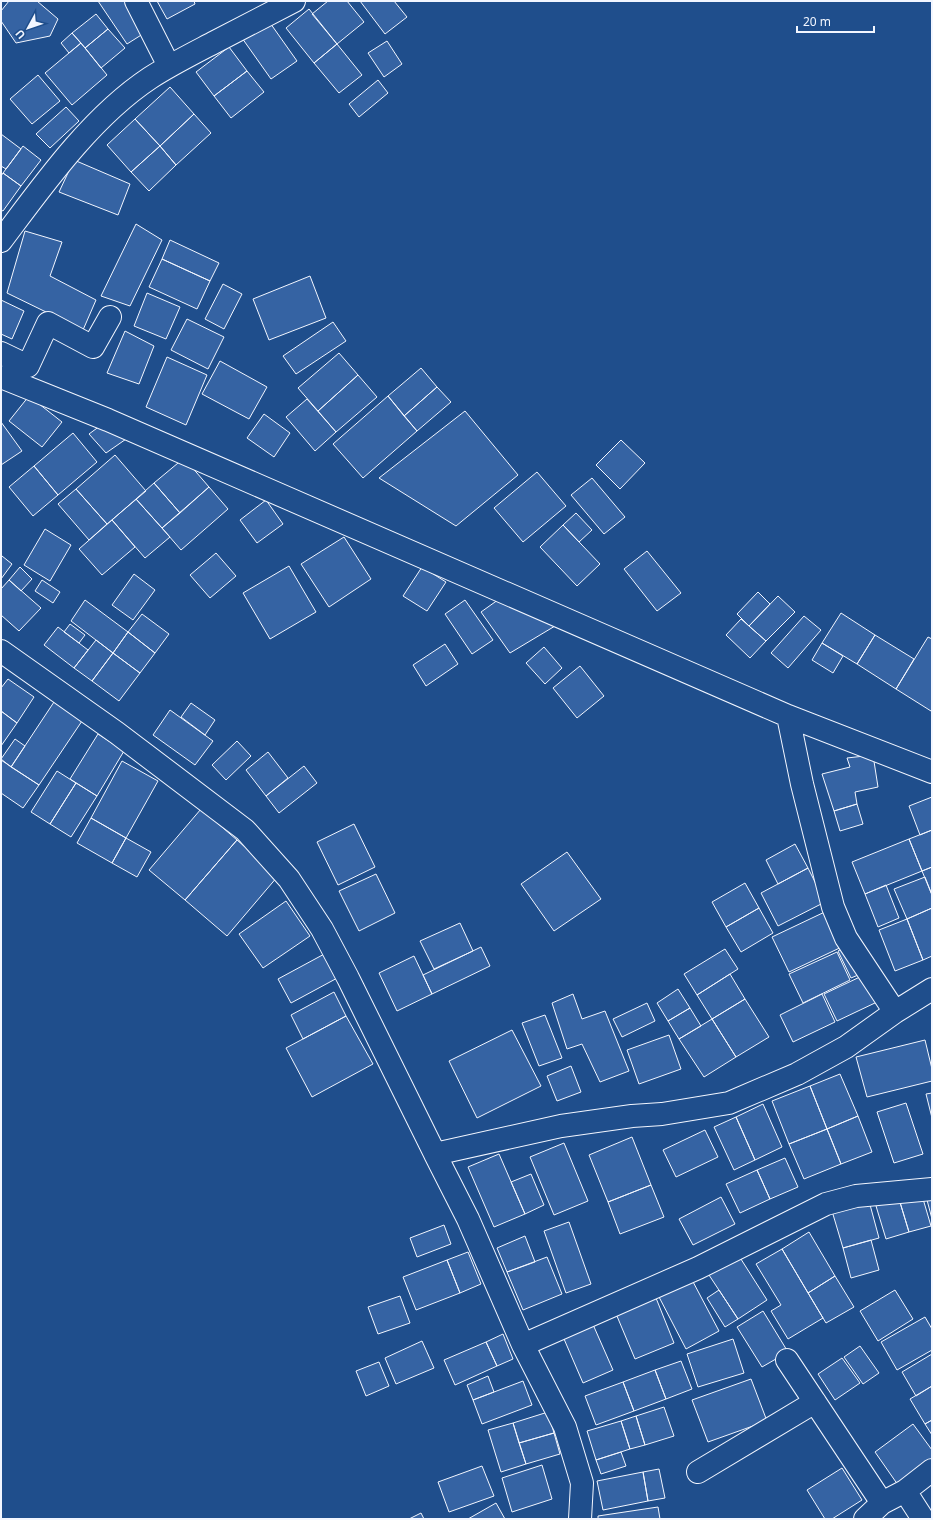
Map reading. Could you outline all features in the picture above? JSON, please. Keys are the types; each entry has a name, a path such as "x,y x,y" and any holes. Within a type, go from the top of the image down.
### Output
{"street":[{"path":"136,1 169,66"},
{"path":"1,241 32,200 96,123 118,103 142,84 169,66 294,1"},
{"path":"1,353 28,366 48,323 93,347 110,317"},
{"path":"1,377 108,420 788,716 932,772"},
{"path":"1,651 117,733 245,830 289,879 326,936 436,1154 468,1219 522,1345 565,1427 574,1452 582,1483 580,1519"},
{"path":"788,716 802,784 833,907 846,938 895,1012"},
{"path":"436,1154 561,1126 632,1116 662,1114 729,1103 797,1074 846,1047 895,1012 932,989"},
{"path":"522,1345 698,1268 826,1204 856,1196 932,1189"},
{"path":"787,1360 882,1503"},
{"path":"698,1472 814,1402"},
{"path":"865,1519 882,1503 905,1491 932,1470"},
{"path":"905,1491 923,1519"}],"building":[{"path":"9,1 37,1 58,19 50,36 16,43 1,21 1,11"},
{"path":"98,1 125,1 146,32 127,44"},
{"path":"157,1 194,1 195,4 167,19"},
{"path":"328,1 347,1 364,22 337,44 312,14"},
{"path":"360,1 394,1 407,17 385,34"},
{"path":"309,9 337,44 314,63 286,28"},
{"path":"96,14 108,29 85,48 72,33"},
{"path":"268,20 297,61 271,79 242,38"},
{"path":"108,29 125,48 101,68 85,48"},
{"path":"72,33 81,43 69,53 61,43"},
{"path":"387,41 402,64 384,77 368,53"},
{"path":"81,43 107,75 72,105 45,73"},
{"path":"337,44 362,75 339,93 314,63"},
{"path":"229,47 247,71 214,96 196,72"},
{"path":"247,71 264,92 231,118 214,96"},
{"path":"38,75 60,101 32,124 10,99"},
{"path":"378,80 388,93 359,117 349,104"},
{"path":"170,87 194,114 160,146 135,119"},
{"path":"66,107 79,121 50,148 36,134"},
{"path":"194,114 211,133 176,165 160,146"},
{"path":"135,119 160,146 131,172 107,145"},
{"path":"1,134 21,149 6,169 1,166"},
{"path":"23,146 41,160 21,186 3,173"},
{"path":"160,146 176,165 149,191 131,172"},
{"path":"74,160 130,184 118,215 59,192"},
{"path":"3,173 21,186 3,211 1,210 1,176"},
{"path":"136,224 162,240 130,306 101,296"},
{"path":"25,231 62,242 50,276 96,300 83,330 7,293"},
{"path":"170,240 219,263 210,281 162,259"},
{"path":"162,259 210,281 197,309 149,287"},
{"path":"310,276 326,318 269,340 253,299"},
{"path":"223,284 242,294 224,329 205,319"},
{"path":"147,293 180,307 166,339 134,326"},
{"path":"1,300 24,311 12,339 1,334"},
{"path":"187,319 224,337 208,369 171,350"},
{"path":"333,322 346,341 296,374 283,356"},
{"path":"125,331 154,346 139,384 107,373"},
{"path":"339,353 358,375 318,411 298,388"},
{"path":"167,357 207,375 186,425 146,407"},
{"path":"220,361 267,387 249,419 202,394"},
{"path":"421,368 437,387 404,416 388,396"},
{"path":"358,375 377,397 336,432 318,411"},
{"path":"437,387 451,402 417,431 404,416"},
{"path":"29,396 62,422 42,447 9,421"},
{"path":"388,396 417,431 363,478 333,444"},
{"path":"307,399 336,432 315,451 286,417"},
{"path":"465,411 518,475 456,526 379,478"},
{"path":"264,414 290,433 274,457 247,438"},
{"path":"108,420 129,437 106,453 89,434"},
{"path":"1,422 22,451 1,465"},
{"path":"73,433 97,462 58,495 34,466"},
{"path":"621,440 645,463 620,489 596,465"},
{"path":"115,455 146,491 107,524 76,489"},
{"path":"184,458 209,487 180,513 154,483"},
{"path":"34,466 58,495 33,516 9,487"},
{"path":"537,472 566,506 523,542 494,508"},
{"path":"592,478 625,517 604,534 571,495"},
{"path":"154,483 180,513 162,528 136,499"},
{"path":"209,487 228,509 181,550 162,528"},
{"path":"76,489 107,524 89,540 58,504"},
{"path":"136,499 170,537 145,558 112,520"},
{"path":"266,500 283,524 257,543 240,520"},
{"path":"576,513 592,530 579,542 563,525"},
{"path":"112,520 135,547 102,575 79,549"},
{"path":"563,525 600,564 577,586 540,547"},
{"path":"45,529 71,545 50,581 24,565"},
{"path":"344,537 371,579 329,607 301,564"},
{"path":"647,551 681,593 657,611 624,569"},
{"path":"216,553 236,576 210,598 190,575"},
{"path":"2,556 12,564 1,579 1,558"},
{"path":"289,566 316,612 270,639 243,593"},
{"path":"20,567 32,579 21,591 9,580"},
{"path":"422,567 446,582 427,611 403,596"},
{"path":"134,574 155,590 133,620 112,605"},
{"path":"9,580 41,608 19,631 1,615 1,589"},
{"path":"42,580 60,592 53,603 35,591"},
{"path":"758,592 770,604 749,626 737,614"},
{"path":"778,596 795,612 766,641 749,626"},
{"path":"502,597 555,626 510,653 481,612"},
{"path":"85,600 128,632 113,653 71,621"},
{"path":"465,600 493,640 472,654 445,614"},
{"path":"841,613 875,635 857,664 822,643"},
{"path":"142,614 169,634 155,653 128,632"},
{"path":"804,616 821,630 788,668 771,653"},
{"path":"741,619 766,641 750,658 726,635"},
{"path":"70,624 85,635 79,643 64,632"},
{"path":"58,627 88,650 74,668 44,645"},
{"path":"128,632 155,653 140,673 113,653"},
{"path":"875,635 914,659 896,689 857,664"},
{"path":"928,637 932,639 931,711 896,689"},
{"path":"96,640 113,653 92,681 74,668"},
{"path":"822,643 843,656 833,673 812,660"},
{"path":"445,644 458,664 426,686 413,665"},
{"path":"544,647 562,668 545,684 526,663"},
{"path":"113,653 140,673 119,701 92,681"},
{"path":"580,666 604,696 577,718 553,688"},
{"path":"8,679 34,697 17,723 1,711 1,688"},
{"path":"54,702 82,721 39,785 11,767"},
{"path":"191,703 215,720 205,735 181,717"},
{"path":"170,710 213,741 195,765 153,735"},
{"path":"1,711 17,723 1,746"},
{"path":"98,734 124,751 97,796 70,779"},
{"path":"15,739 25,746 11,767 1,759"},
{"path":"237,741 251,756 226,780 212,765"},
{"path":"268,752 288,778 266,796 246,770"},
{"path":"873,755 878,787 855,792 857,804 834,811 822,774 850,767 847,758"},
{"path":"1,760 39,785 23,808 1,793"},
{"path":"122,761 158,781 126,838 91,818"},
{"path":"304,766 317,783 279,813 266,796"},
{"path":"57,771 76,783 50,824 31,812"},
{"path":"76,783 97,796 71,837 50,824"},
{"path":"932,797 932,830 920,835 909,806"},
{"path":"857,804 863,824 840,831 834,811"},
{"path":"201,809 237,840 185,900 149,870"},
{"path":"91,818 126,838 112,863 77,843"},
{"path":"354,824 375,867 338,885 317,842"},
{"path":"932,830 932,867 922,871 909,839"},
{"path":"126,838 151,852 137,877 112,863"},
{"path":"909,839 922,871 865,894 852,862"},
{"path":"237,840 278,876 227,936 185,900"},
{"path":"795,844 808,868 778,884 766,860"},
{"path":"567,852 601,899 554,931 521,884"},
{"path":"932,867 932,895 922,871"},
{"path":"808,868 825,902 778,926 761,893"},
{"path":"376,874 395,913 359,931 339,891"},
{"path":"925,877 932,895 932,908 907,919 894,889"},
{"path":"745,883 759,908 726,927 712,902"},
{"path":"886,885 899,918 878,927 865,894"},
{"path":"286,901 310,936 263,968 239,934"},
{"path":"759,908 773,933 741,952 726,927"},
{"path":"932,908 932,956 923,960 907,919"},
{"path":"831,909 848,944 789,972 772,937"},
{"path":"907,919 923,960 895,971 879,930"},
{"path":"460,923 473,951 434,969 420,941"},
{"path":"849,945 863,973 851,978 838,951"},
{"path":"481,947 490,966 432,994 423,975"},
{"path":"725,949 738,969 697,995 684,974"},
{"path":"328,952 341,976 291,1003 278,979"},
{"path":"837,952 850,980 803,1003 789,974"},
{"path":"414,956 432,994 397,1011 379,973"},
{"path":"730,974 745,999 712,1019 697,995"},
{"path":"864,975 877,1002 837,1021 824,994"},
{"path":"678,989 690,1008 668,1021 657,1003"},
{"path":"334,992 346,1016 303,1039 291,1015"},
{"path":"573,994 582,1019 605,1011 629,1071 600,1082 582,1044 567,1049 552,1003"},
{"path":"822,994 835,1022 793,1042 780,1015"},
{"path":"745,999 769,1037 736,1057 712,1019"},
{"path":"647,1003 655,1021 622,1037 613,1019"},
{"path":"690,1008 701,1026 679,1039 668,1021"},
{"path":"545,1015 562,1058 539,1066 522,1023"},
{"path":"346,1016 373,1064 312,1097 286,1048"},
{"path":"712,1019 736,1057 704,1077 679,1039"},
{"path":"512,1030 541,1086 477,1118 449,1061"},
{"path":"669,1035 681,1069 639,1084 627,1050"},
{"path":"925,1040 932,1069 932,1081 867,1097 856,1057"},
{"path":"571,1066 581,1092 557,1101 547,1076"},
{"path":"840,1074 858,1116 827,1129 810,1086"},
{"path":"810,1086 827,1129 789,1144 772,1101"},
{"path":"932,1093 932,1118 926,1094"},
{"path":"906,1103 923,1154 894,1163 877,1112"},
{"path":"763,1104 782,1147 755,1160 736,1117"},
{"path":"858,1116 872,1152 841,1164 827,1129"},
{"path":"736,1117 755,1160 734,1170 714,1127"},
{"path":"827,1129 841,1164 804,1179 789,1144"},
{"path":"705,1130 718,1157 676,1177 663,1150"},
{"path":"632,1137 651,1185 608,1202 589,1155"},
{"path":"564,1143 588,1201 554,1215 530,1157"},
{"path":"499,1154 525,1214 494,1227 468,1167"},
{"path":"785,1158 798,1187 770,1199 757,1170"},
{"path":"757,1170 770,1199 740,1213 726,1184"},
{"path":"531,1174 544,1205 525,1214 511,1182"},
{"path":"651,1185 664,1217 620,1234 608,1202"},
{"path":"921,1192 931,1226 909,1232 899,1199"},
{"path":"721,1197 735,1224 693,1245 679,1219"},
{"path":"932,1198 932,1219 927,1200"},
{"path":"899,1199 909,1232 886,1239 876,1206"},
{"path":"869,1201 879,1238 843,1248 832,1211"},
{"path":"569,1222 591,1284 566,1293 544,1231"},
{"path":"444,1225 451,1244 417,1257 410,1238"},
{"path":"809,1232 835,1276 808,1293 782,1249"},
{"path":"525,1236 535,1262 507,1272 497,1248"},
{"path":"871,1240 879,1270 851,1278 843,1248"},
{"path":"782,1249 823,1318 788,1339 771,1311 781,1305 756,1264"},
{"path":"468,1252 481,1284 460,1293 447,1260"},
{"path":"739,1256 767,1300 738,1319 709,1275"},
{"path":"547,1257 562,1294 523,1310 507,1272"},
{"path":"447,1260 460,1293 416,1310 403,1277"},
{"path":"835,1276 854,1307 826,1323 808,1293"},
{"path":"691,1278 719,1331 686,1349 658,1295"},
{"path":"719,1290 738,1319 725,1327 707,1298"},
{"path":"895,1290 913,1319 878,1341 860,1311"},
{"path":"654,1293 674,1343 635,1359 614,1309"},
{"path":"400,1296 410,1323 378,1334 368,1307"},
{"path":"763,1311 788,1352 762,1367 737,1327"},
{"path":"925,1317 932,1329 932,1350 897,1370 881,1342"},
{"path":"591,1320 613,1370 583,1383 561,1332"},
{"path":"503,1334 513,1359 497,1366 486,1342"},
{"path":"733,1339 744,1373 698,1387 687,1354"},
{"path":"422,1341 434,1368 396,1384 385,1358"},
{"path":"486,1342 497,1366 455,1385 444,1360"},
{"path":"860,1346 879,1373 863,1384 844,1357"},
{"path":"932,1354 932,1386 916,1396 902,1372"},
{"path":"842,1358 860,1383 835,1400 818,1374"},
{"path":"681,1361 692,1389 666,1399 655,1370"},
{"path":"379,1362 389,1386 366,1396 356,1371"},
{"path":"655,1370 666,1399 634,1411 623,1382"},
{"path":"488,1376 494,1392 473,1400 467,1385"},
{"path":"751,1379 767,1421 708,1442 692,1400"},
{"path":"523,1381 532,1405 482,1424 473,1400"},
{"path":"623,1382 634,1411 596,1425 585,1396"},
{"path":"932,1386 932,1420 925,1424 910,1399"},
{"path":"664,1407 674,1436 645,1445 636,1416"},
{"path":"548,1412 554,1433 519,1443 513,1423"},
{"path":"636,1416 645,1445 630,1449 621,1421"},
{"path":"932,1420 932,1435 925,1424"},
{"path":"621,1421 630,1449 596,1460 587,1431"},
{"path":"513,1423 526,1464 501,1472 488,1430"},
{"path":"913,1424 932,1450 932,1460 898,1485 875,1452"},
{"path":"554,1433 560,1454 526,1464 519,1443"},
{"path":"621,1452 626,1466 601,1474 596,1460"},
{"path":"542,1465 552,1499 512,1512 502,1478"},
{"path":"482,1466 494,1496 449,1512 438,1482"},
{"path":"842,1468 862,1500 832,1519 825,1519 807,1490"},
{"path":"659,1469 665,1498 648,1501 643,1472"},
{"path":"643,1472 648,1501 603,1510 597,1481"},
{"path":"496,1503 505,1519 468,1519"},
{"path":"658,1507 660,1519 598,1519 598,1516"},
{"path":"421,1513 424,1519 409,1519"}]}
